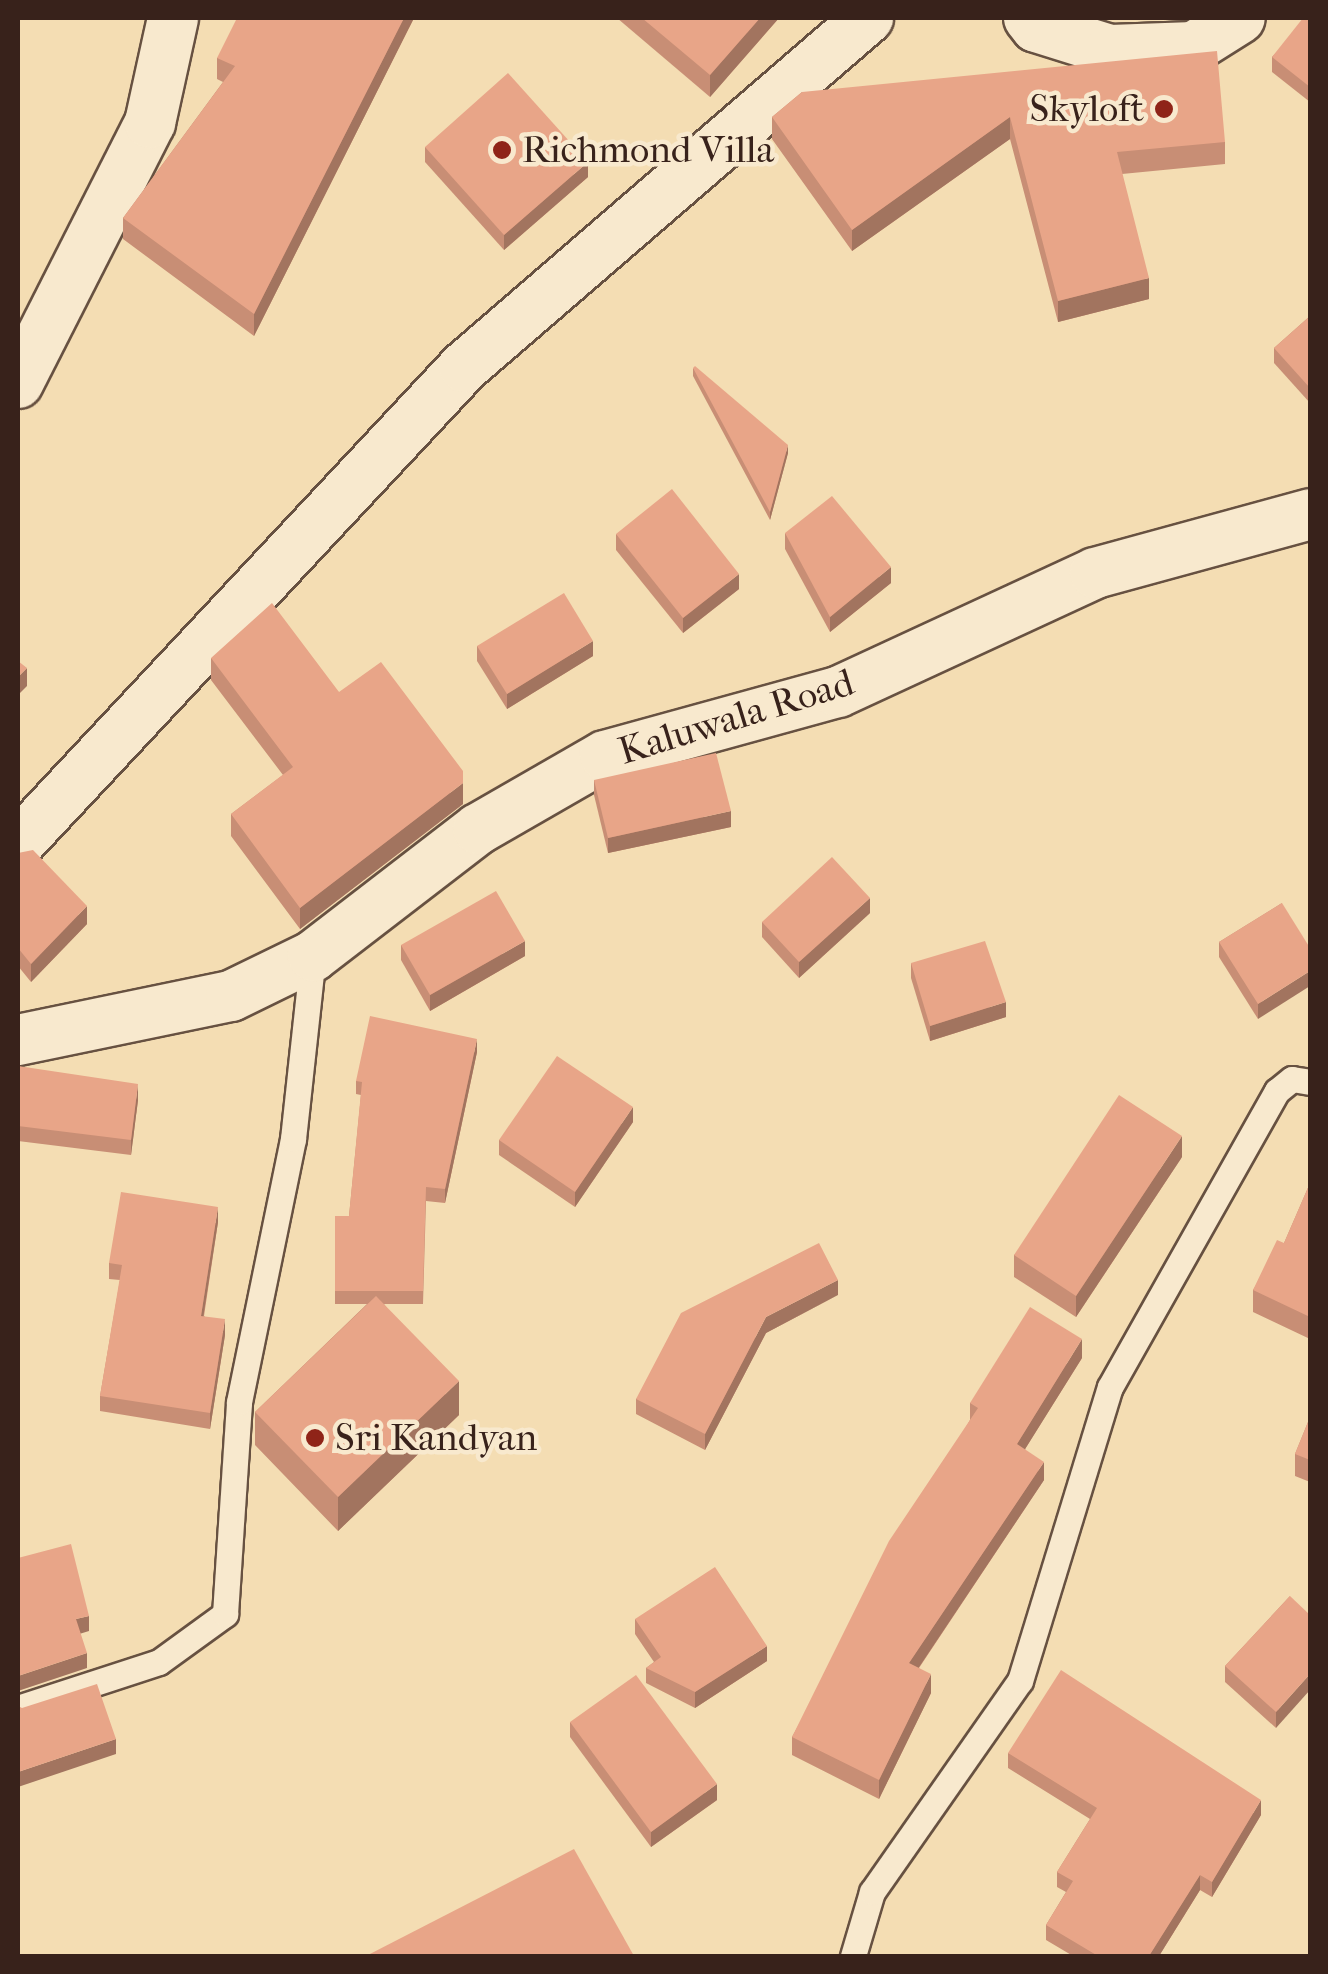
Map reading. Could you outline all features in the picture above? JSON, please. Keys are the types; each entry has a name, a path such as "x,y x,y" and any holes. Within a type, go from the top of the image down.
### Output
{"street":[{"path":"18,383 150,124 174,18"},
{"path":"18,844 464,367 868,18"},
{"path":"1029,18 1036,27 1110,50 1194,47 1240,18"},
{"name":"Kaluwala Road","path":"18,1040 231,996 313,956 478,829 605,756 838,692 1095,572 1310,514"}],"lane":[{"path":"18,1708 159,1662 226,1614 239,1402 294,1139 313,956"},
{"path":"853,1956 872,1892 1020,1681 1110,1387 1277,1091 1292,1079 1310,1082"}],"building":[{"path":"237,18 404,18 254,314 123,218 235,66 217,58"},
{"path":"642,18 760,18 710,75"},
{"path":"1303,18 1310,18 1310,87 1272,57"},
{"path":"1217,51 1225,142 1117,152 1149,278 1058,301 1010,117 852,230 772,117 802,92"},
{"path":"508,73 588,162 504,235 425,147"},
{"path":"1310,316 1310,388 1274,348"},
{"path":"693,368 788,445 770,512"},
{"path":"672,489 739,574 683,618 616,534"},
{"path":"832,496 891,567 830,617 785,533"},
{"path":"564,593 593,641 507,694 477,646"},
{"path":"272,603 339,692 381,662 463,771 463,783 300,908 231,814 293,767 211,658"},
{"path":"18,661 27,668 18,677"},
{"path":"716,753 731,811 608,838 594,780"},
{"path":"33,850 87,906 31,964 18,948 18,853"},
{"path":"832,857 870,898 799,962 762,922"},
{"path":"496,891 525,941 430,995 401,945"},
{"path":"1282,903 1310,948 1310,971 1258,1004 1219,942"},
{"path":"985,941 1006,1002 930,1026 911,963"},
{"path":"370,1016 477,1039 445,1189 426,1187 423,1291 335,1291 335,1216 349,1216 362,1082 356,1081"},
{"path":"557,1056 633,1107 575,1192 499,1140"},
{"path":"18,1066 138,1084 131,1140 18,1126"},
{"path":"1119,1095 1182,1136 1076,1296 1014,1255"},
{"path":"1310,1183 1310,1317 1253,1290 1277,1240 1284,1243"},
{"path":"121,1192 218,1207 201,1316 225,1319 210,1413 100,1396 122,1265 109,1263"},
{"path":"819,1243 838,1280 766,1317 705,1434 636,1399 681,1313"},
{"path":"376,1296 459,1381 338,1497 255,1412"},
{"path":"1030,1307 1082,1339 1017,1444 1044,1462 909,1663 931,1674 879,1780 792,1737 889,1541 978,1408 970,1403"},
{"path":"1310,1417 1310,1460 1295,1454"},
{"path":"71,1544 89,1616 76,1619 87,1653 18,1676 18,1558"},
{"path":"715,1567 767,1646 695,1692 646,1668 661,1657 635,1619"},
{"path":"1290,1596 1310,1615 1310,1674 1276,1712 1225,1666"},
{"path":"1061,1670 1261,1800 1212,1882 1200,1875 1149,1956 1098,1956 1046,1925 1073,1881 1057,1872 1097,1808 1008,1753"},
{"path":"636,1675 717,1784 651,1832 570,1722"},
{"path":"97,1684 116,1739 18,1772 18,1706"},
{"path":"574,1849 634,1956 366,1956"}],"place":[{"name":"Skyloft","path":"1164,109"},
{"name":"Richmond Villa","path":"502,150"},
{"name":"Sri Kandyan","path":"315,1438"}]}
